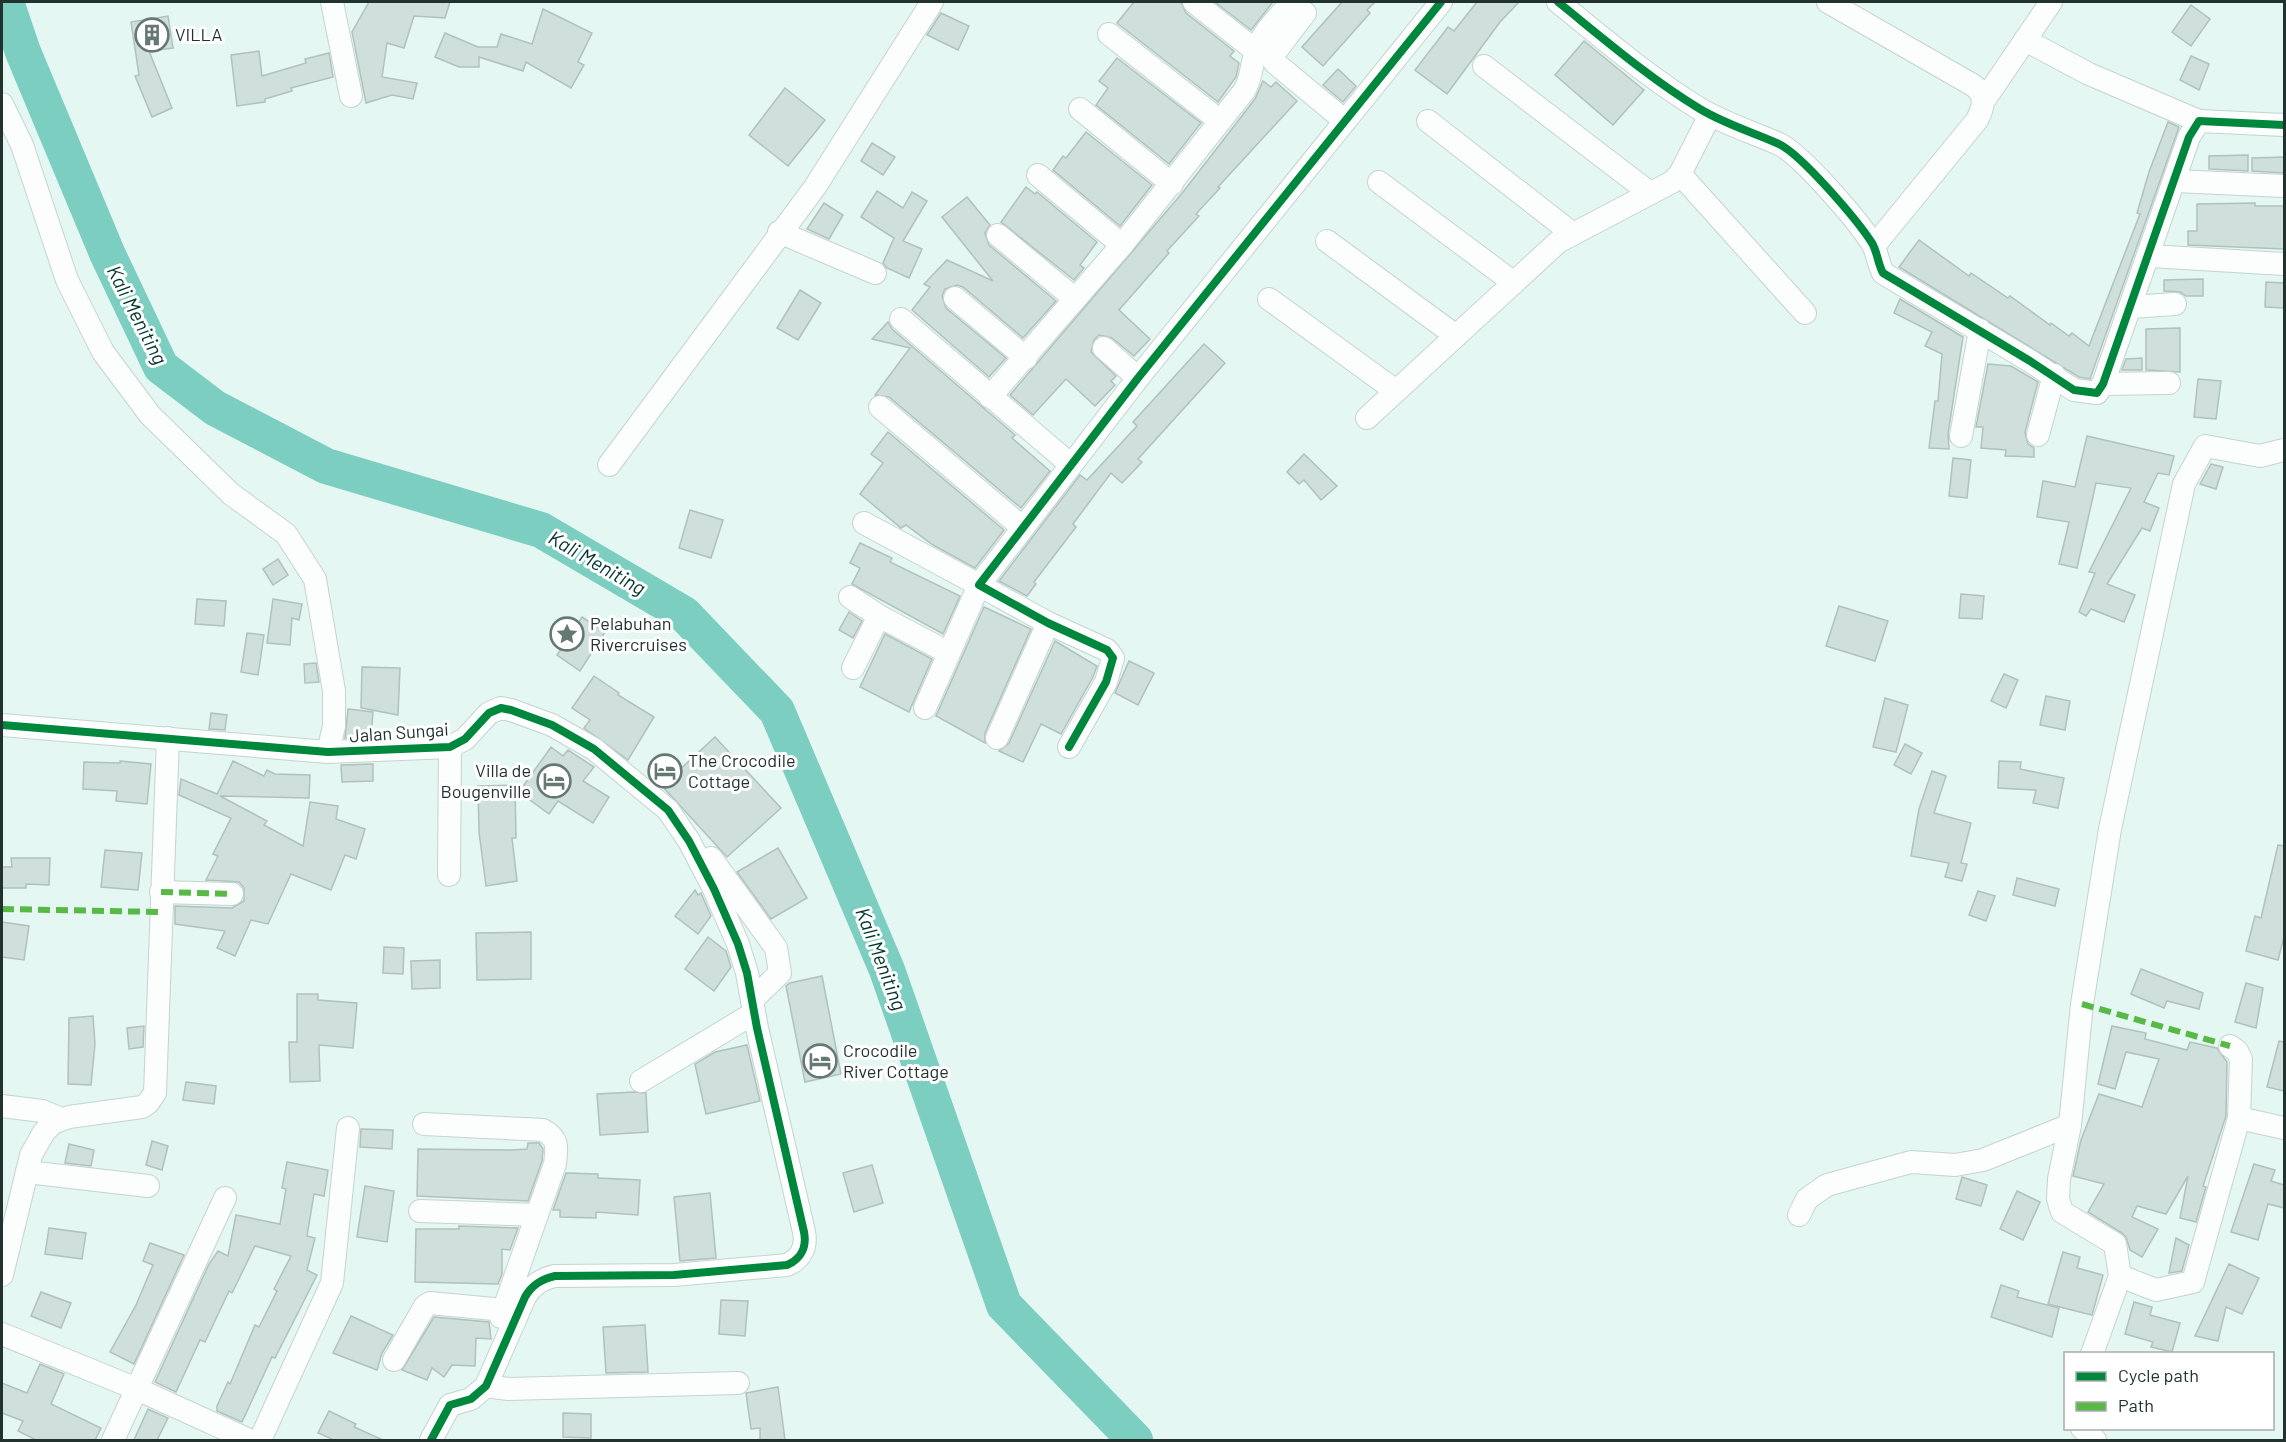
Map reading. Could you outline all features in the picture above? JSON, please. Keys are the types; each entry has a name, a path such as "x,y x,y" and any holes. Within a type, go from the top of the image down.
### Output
{"street":[{"path":"332,2 351,96"},
{"path":"609,465 836,156 932,2"},
{"path":"1194,2 1256,51"},
{"path":"925,708 979,585 1138,378 1441,2"},
{"path":"1558,2 1626,57 1710,114 1781,145 1836,197 1874,246 1882,273 2054,375 2074,390 2088,393 2097,393 2103,384 2150,256 2189,137 2199,120"},
{"path":"1828,2 1980,89 1983,102"},
{"path":"1874,246 1977,120 1983,102 2051,2"},
{"path":"990,397 1026,358 1172,184 1250,81 1256,51 1261,40 1299,7"},
{"path":"1299,7 1273,55 1274,62 1345,121"},
{"path":"1109,34 1220,121"},
{"path":"2025,40 2089,74 2199,120 2284,125"},
{"path":"1484,66 1650,193"},
{"path":"2,104 22,145 67,280 104,352 150,415 231,494 286,534 315,579 334,691 334,726 328,752"},
{"path":"1080,109 1172,184"},
{"path":"1367,418 1557,242 1672,182 1680,174 1710,114"},
{"path":"1428,121 1573,234"},
{"path":"1680,174 1806,313"},
{"path":"1038,175 1122,245"},
{"path":"2175,181 2284,186"},
{"path":"1379,182 1514,283"},
{"path":"779,232 875,273"},
{"path":"998,235 1075,299"},
{"path":"1327,241 1456,336"},
{"path":"2150,256 2284,264"},
{"path":"955,298 1026,358"},
{"path":"1269,299 1396,391"},
{"path":"2131,307 2175,304"},
{"path":"901,319 1071,465"},
{"path":"1961,436 1980,330"},
{"path":"1104,348 1138,378"},
{"path":"2038,435 2054,375"},
{"path":"2103,384 2169,383"},
{"path":"880,407 1023,528"},
{"path":"2092,1352 2120,1276 2115,1244 2062,1212 2058,1199 2059,1179 2070,1125 2082,1004 2110,829 2182,489 2205,446 2260,456 2284,450"},
{"path":"864,523 1048,623 1107,650 1113,658 1106,682 1068,747"},
{"path":"850,597 879,616 949,653"},
{"path":"854,668 879,616"},
{"path":"997,738 1048,623"},
{"name":"Jalan Sungai","path":"2,725 328,752 450,747 465,740 489,713 501,708 552,725 594,749 668,810 689,841 727,916 747,973 753,1007"},
{"path":"2,1106 31,1109 61,1119 142,1107 155,1093 168,738"},
{"path":"449,875 450,747"},
{"path":"642,1081 753,1007 780,973 776,948 711,858"},
{"path":"161,892 232,894"},
{"path":"431,1440 450,1405 477,1395 486,1386 525,1297 537,1283 548,1277 674,1275 730,1271 787,1265 801,1254 805,1246 804,1232 753,1007"},
{"path":"2120,1276 2156,1290 2193,1282 2239,1118 2241,1057 2230,1046"},
{"path":"2239,1118 2284,1128"},
{"path":"2,1275 5,1241 36,1143 44,1132 61,1119"},
{"path":"424,1124 543,1130 554,1136 558,1145 555,1164 504,1310 465,1401"},
{"path":"1798,1215 1807,1199 1827,1185 1911,1162 1955,1165 1976,1161 2070,1125"},
{"path":"260,1440 332,1283 348,1128"},
{"path":"27,1172 148,1186"},
{"path":"113,1440 225,1198"},
{"path":"420,1211 537,1215"},
{"path":"394,1360 425,1306 430,1303 504,1310"},
{"path":"2,1334 137,1389 249,1440"},
{"path":"486,1386 508,1389 738,1383"}],"building":[{"path":"369,2 450,2 445,18 414,16 404,48 387,43 382,77 417,83 413,99 392,95 366,103 352,32"},
{"path":"1134,2 1181,2 1186,13 1234,51 1230,56 1239,63 1236,77 1218,102 1117,23"},
{"path":"1215,2 1273,2 1251,30"},
{"path":"1342,2 1375,2 1367,10 1370,13 1323,66 1302,47"},
{"path":"1477,2 1519,2 1500,22 1447,94 1415,70 1448,27 1454,31"},
{"path":"2191,5 2210,19 2191,46 2172,32"},
{"path":"543,9 592,33 578,62 584,65 571,88 526,62 523,71 479,57 479,67 459,67 435,57 445,33 478,47 497,47 501,34 532,44"},
{"path":"941,13 969,26 958,50 927,35"},
{"path":"168,16 173,48 149,51 172,108 152,117 135,76 139,75 131,22"},
{"path":"1584,41 1644,90 1613,125 1555,75"},
{"path":"259,51 262,76 306,63 305,59 329,53 333,77 291,88 292,91 265,99 265,102 237,106 231,55"},
{"path":"2191,56 2209,64 2199,90 2180,80"},
{"path":"1117,58 1201,123 1169,164 1096,105 1108,88 1099,81"},
{"path":"1338,69 1356,86 1343,102 1323,85"},
{"path":"1263,81 1271,87 1276,82 1297,101 1218,187 1220,188 1196,214 1199,216 1119,310 1150,339 1134,356 1112,338 1099,335 1094,340 1091,352 1116,376 1111,381 1115,385 1095,406 1066,379 1033,415 1010,395 1183,192 1255,99"},
{"path":"785,88 825,120 788,166 749,135"},
{"path":"2168,122 2179,127 2090,379 2079,377 1899,267 1919,240 1969,276 1971,273 2008,298 2010,296 2050,325 2051,323 2069,336 2072,333 2089,346 2140,214 2137,213 2149,172"},
{"path":"1086,132 1152,185 1120,226 1053,170 1063,156 1066,158"},
{"path":"872,143 895,157 883,175 861,161"},
{"path":"2248,155 2248,171 2209,169 2209,156"},
{"path":"2284,157 2284,173 2252,171 2252,158"},
{"path":"1026,187 1035,194 1037,192 1097,242 1080,265 1084,268 1074,280 1001,222"},
{"path":"877,191 903,208 912,192 927,201 903,241 922,249 909,278 887,268 883,263 894,238 861,217"},
{"path":"967,197 990,225 985,233 989,245 1056,301 1023,338 963,287 957,285 945,289 942,296 946,308 1006,358 989,377 912,310 930,287 924,284 947,260 993,281 942,217"},
{"path":"824,203 843,215 829,239 807,229"},
{"path":"2255,203 2255,206 2284,206 2284,249 2188,245 2188,231 2197,231 2197,204"},
{"path":"2203,279 2203,296 2186,296 2180,292 2164,291 2164,280"},
{"path":"2266,282 2284,283 2284,308 2265,307"},
{"path":"800,290 821,303 798,340 777,328"},
{"path":"1900,299 1963,337 1948,434 1949,449 1929,448 1935,401 1938,401 1942,354 1925,346 1932,332 1894,313"},
{"path":"888,322 892,329 1015,435 1012,438 1050,471 1021,508 889,397 875,395 910,348 872,339"},
{"path":"2180,328 2180,372 2146,370 2146,329"},
{"path":"1204,344 1225,363 1138,459 1142,462 1122,483 1111,473 1073,524 1076,527 1034,582 1036,584 1027,596 999,581 1080,475 1087,480 1137,426 1133,422"},
{"path":"2142,358 2142,370 2122,370 2126,359"},
{"path":"1988,364 2011,366 2038,382 2025,432 2028,444 2034,448 2034,457 2005,456 2006,450 1981,448 1983,427 1976,427"},
{"path":"2198,379 2221,381 2216,419 2194,417"},
{"path":"888,432 1004,530 975,568 933,545 906,525 901,528 860,494 883,463 871,454"},
{"path":"2087,436 2174,456 2169,475 2158,473 2144,502 2159,508 2150,531 2142,528 2107,584 2135,595 2124,622 2091,609 2086,616 2079,612 2095,573 2089,572 2131,488 2096,483 2077,568 2059,564 2069,522 2037,517 2043,481 2075,487"},
{"path":"1304,454 1337,486 1321,500 1304,480 1299,484 1287,472"},
{"path":"1953,458 1971,460 1967,498 1949,496"},
{"path":"2211,464 2223,467 2216,489 2200,484"},
{"path":"690,510 723,520 711,558 679,548"},
{"path":"860,543 892,558 890,562 960,596 943,634 852,584 860,568 850,563"},
{"path":"278,559 288,575 273,585 263,569"},
{"path":"1961,594 1984,596 1982,619 1959,618"},
{"path":"197,599 226,601 224,626 195,624"},
{"path":"273,599 302,604 299,620 292,618 290,645 267,643"},
{"path":"1839,606 1888,621 1875,661 1826,646"},
{"path":"984,607 1031,629 985,733 985,743 936,716"},
{"path":"849,612 862,621 853,638 839,630"},
{"path":"582,617 605,632 580,671 557,655"},
{"path":"247,633 264,635 258,675 241,672"},
{"path":"885,634 932,659 909,712 860,687"},
{"path":"1055,641 1097,666 1061,734 1041,724 1023,762 999,751 1009,743"},
{"path":"1129,661 1154,673 1138,705 1115,693"},
{"path":"316,663 319,682 305,683 304,664"},
{"path":"362,667 400,668 398,715 361,708"},
{"path":"2004,674 2018,680 2006,708 1991,701"},
{"path":"594,676 619,693 618,695 654,717 628,760 584,728 590,720 572,708"},
{"path":"2046,696 2070,701 2065,730 2040,725"},
{"path":"1885,698 1908,705 1896,752 1873,747"},
{"path":"348,709 373,712 371,737 345,738"},
{"path":"211,713 227,715 225,730 209,729"},
{"path":"715,737 781,808 727,857 662,786"},
{"path":"1905,744 1922,753 1911,774 1894,765"},
{"path":"551,747 563,756 568,750 594,767 583,781 609,797 593,823 558,801 549,814 519,792"},
{"path":"120,761 151,764 147,804 116,801 117,791 83,789 84,762 120,763"},
{"path":"233,761 264,776 267,770 275,774 310,775 309,798 220,796 267,821 264,825 303,846 310,802 338,806 336,819 365,829 356,859 345,855 331,890 291,874 268,924 251,920 235,956 217,948 225,931 175,924 175,906 232,908 244,901 244,888 239,882 206,880 218,856 213,854 231,818 179,795 181,779 217,794"},
{"path":"1999,761 2021,762 2020,769 2064,778 2058,808 2033,803 2036,790 1998,788"},
{"path":"373,764 373,781 342,782 341,765"},
{"path":"1932,771 1946,776 1934,813 1971,823 1961,863 1967,864 1962,881 1945,877 1949,863 1911,856 1919,809"},
{"path":"515,785 516,838 512,838 517,881 486,886 479,832 478,786"},
{"path":"2278,845 2284,846 2284,937 2278,960 2246,951 2255,916 2261,918"},
{"path":"778,848 807,898 771,919 737,872"},
{"path":"105,850 142,853 138,890 101,887"},
{"path":"11,858 50,858 49,885 26,884 26,888 2,888 2,867 12,867"},
{"path":"2017,878 2059,889 2055,906 2013,895"},
{"path":"695,890 698,895 701,893 711,916 698,934 675,916"},
{"path":"1978,891 1995,896 1986,921 1969,915"},
{"path":"2,922 29,926 24,960 2,957"},
{"path":"531,932 531,979 477,980 476,933"},
{"path":"708,937 726,951 731,967 714,991 685,969"},
{"path":"384,947 404,948 403,974 383,973"},
{"path":"440,960 440,988 412,989 411,961"},
{"path":"2141,969 2203,993 2199,1009 2167,1001 2164,1008 2131,994"},
{"path":"822,976 841,1074 805,1082 786,986 790,983"},
{"path":"2246,983 2263,988 2256,1028 2235,1022"},
{"path":"297,994 318,994 318,1000 357,1003 353,1048 319,1045 320,1081 290,1082 289,1042 297,1042"},
{"path":"93,1016 95,1044 91,1085 68,1084 69,1018"},
{"path":"144,1026 143,1047 129,1049 127,1028"},
{"path":"2112,1026 2146,1033 2145,1039 2187,1050 2190,1042 2217,1048 2227,1062 2226,1116 2203,1186 2206,1187 2196,1222 2180,1218 2188,1176 2166,1214 2137,1206 2132,1217 2158,1229 2142,1257 2130,1250 2126,1237 2122,1233 2088,1212 2104,1184 2073,1176 2081,1140 2099,1094 2142,1107 2159,1059 2126,1052 2115,1089 2098,1084"},
{"path":"2279,1041 2284,1042 2284,1091 2267,1087"},
{"path":"747,1045 760,1101 706,1114 695,1064 715,1052"},
{"path":"186,1082 216,1086 214,1104 183,1100"},
{"path":"646,1093 648,1132 600,1135 597,1094"},
{"path":"361,1129 393,1130 392,1149 360,1147"},
{"path":"152,1141 168,1146 162,1170 146,1165"},
{"path":"528,1143 539,1143 543,1149 542,1161 528,1201 417,1196 418,1149 512,1150 527,1149"},
{"path":"69,1144 94,1150 91,1166 65,1163"},
{"path":"287,1162 328,1170 324,1196 314,1194 307,1236 315,1238 307,1270 317,1275 275,1358 272,1357 242,1422 217,1411 217,1406 228,1382 230,1384 255,1325 259,1327 277,1291 274,1289 291,1256 255,1246 232,1293 229,1291 205,1342 200,1340 176,1392 155,1382 209,1264 218,1251 228,1256 236,1215 280,1224 286,1189 282,1188"},
{"path":"2254,1164 2275,1170 2271,1181 2284,1185 2284,1208 2268,1204 2258,1240 2231,1232"},
{"path":"872,1165 883,1203 854,1212 843,1173"},
{"path":"566,1173 598,1174 598,1178 640,1180 638,1215 596,1212 596,1218 560,1217 560,1210 553,1210"},
{"path":"1962,1177 1987,1185 1981,1206 1956,1199"},
{"path":"365,1186 394,1191 387,1242 357,1237"},
{"path":"2017,1191 2040,1202 2023,1240 2000,1229"},
{"path":"710,1193 716,1258 680,1261 674,1197"},
{"path":"459,1226 518,1228 510,1250 502,1249 502,1274 498,1284 415,1282 416,1229 459,1229"},
{"path":"49,1228 86,1233 82,1259 45,1254"},
{"path":"2176,1238 2189,1245 2182,1271 2169,1273"},
{"path":"150,1243 184,1255 134,1364 110,1352 136,1305 153,1265 143,1261"},
{"path":"2063,1252 2080,1257 2077,1268 2103,1275 2092,1315 2048,1304"},
{"path":"2229,1264 2259,1278 2242,1314 2226,1307 2218,1341 2195,1336"},
{"path":"2001,1285 2019,1291 2017,1297 2059,1308 2052,1337 1991,1317"},
{"path":"41,1292 71,1303 61,1328 31,1316"},
{"path":"721,1300 748,1301 745,1336 719,1334"},
{"path":"2134,1302 2152,1307 2150,1315 2180,1323 2172,1352 2151,1347 2153,1342 2125,1334"},
{"path":"351,1316 393,1335 382,1353 377,1370 333,1353"},
{"path":"434,1317 489,1322 491,1339 476,1338 475,1366 452,1365 444,1377 432,1368 427,1380 402,1370"},
{"path":"645,1325 648,1372 606,1373 603,1327"},
{"path":"40,1364 64,1374 51,1404 101,1428 95,1440 36,1440 18,1431 23,1421 2,1413 2,1383 27,1393"},
{"path":"778,1387 785,1440 760,1440 760,1428 751,1429 746,1393"},
{"path":"148,1409 168,1418 157,1440 134,1440"},
{"path":"329,1411 356,1424 354,1427 383,1440 334,1440 318,1433"},
{"path":"563,1413 591,1414 591,1438 563,1437"}],"waterway":[{"name":"Kali Meniting","path":"6,2 23,52 107,253 161,367 215,408 326,466 541,530 684,614 777,711 887,970 1004,1305 1135,1440"}],"marked path":[{"path":"161,892 232,894"},
{"path":"2,909 160,912"},
{"path":"2082,1004 2230,1046"}],"cycle path":[{"path":"1069,747 1106,682 1113,658 1107,650 1048,623 979,585 1138,378 1441,2"},
{"path":"1558,2 1627,58 1681,97 1719,119 1779,144 1801,161 1829,189 1865,233 1874,246 1883,273 2074,390 2097,393 2103,384 2189,137 2199,121 2284,125"},
{"path":"2,725 328,752 450,747 465,739 489,713 501,708 552,725 594,749 668,810 689,841 714,889 738,944 747,973 757,1028 804,1232 805,1243 802,1252 787,1265 674,1275 555,1276 541,1281 525,1297 486,1386 471,1399 450,1405 431,1440"}],"place":[{"name":"VILLA","path":"152,35"},
{"name":"Pelabuhan Rivercruises","path":"567,634"},
{"name":"The Crocodile Cottage","path":"665,771"},
{"name":"Villa de Bougenville","path":"554,781"},
{"name":"Crocodile River Cottage","path":"820,1061"}]}
